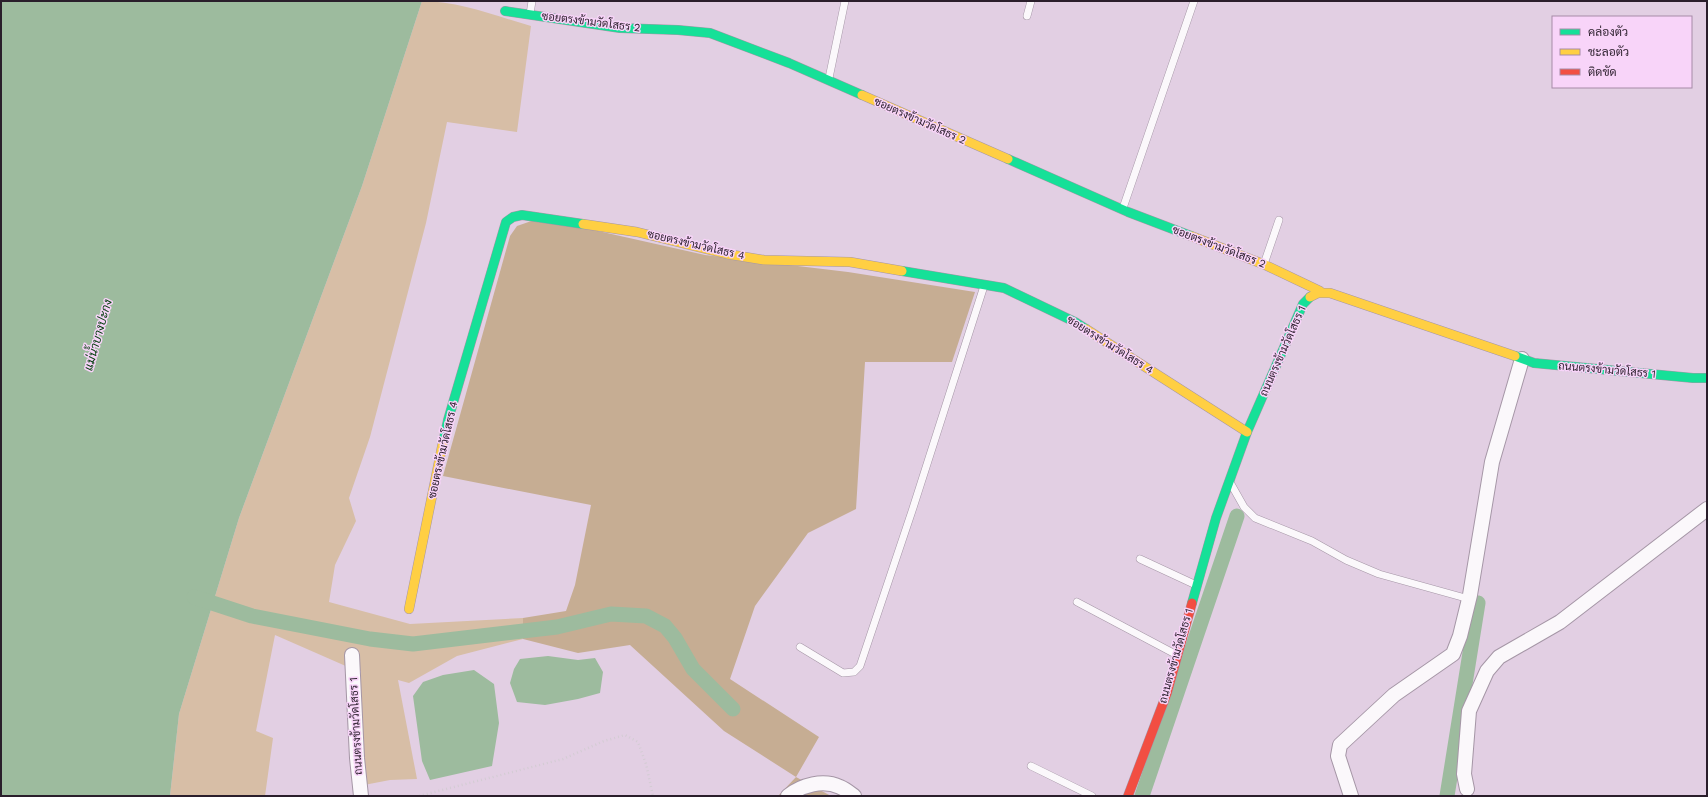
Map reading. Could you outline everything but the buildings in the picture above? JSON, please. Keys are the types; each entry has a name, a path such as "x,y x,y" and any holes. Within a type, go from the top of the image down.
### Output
{"street":[{"name":"ซอยตรงข้ามวัดโสธร 2","path":"505,11 620,28 678,30 710,33 789,63 1123,210 1264,264 1320,291"},
{"name":"ซอยตรงข้ามวัดโสธร 4","path":"409,609 448,420 506,222 510,218 522,215 637,232 727,254 764,260 850,262 1004,288 1075,322 1247,432"},
{"name":"ถนนตรงข้ามวัดโสธร 1","path":"1128,796 1167,693 1216,518 1247,432 1303,304 1320,291 1330,293 1522,359 1551,366 1707,378"},
{"path":"1351,796 1338,756 1340,745 1394,695 1454,654 1469,599 1492,462 1522,359"},
{"path":"1467,790 1464,774 1469,712 1487,671 1499,657 1560,622 1707,509"},
{"name":"ถนนตรงข้ามวัดโสธร 1","path":"352,655 357,758 361,796"},
{"path":"788,796 795,790 806,785 818,784 831,784 841,787 854,796"}],"lane":[{"path":"530,15 532,1"},
{"path":"828,81 845,1"},
{"path":"1027,16 1032,1"},
{"path":"1123,210 1194,1"},
{"path":"1264,264 1279,220"},
{"path":"800,647 843,673 854,672 860,666 912,511 985,284"},
{"path":"1230,480 1244,507 1255,518 1312,542 1346,560 1379,574 1469,599"},
{"path":"1140,559 1196,585"},
{"path":"1077,602 1177,655"},
{"path":"1031,766 1092,796"}],"path":[{"path":"419,796 563,759 604,741 625,735 638,742 646,764 654,796"}],"shaded area":[{"path":"422,1 464,6 531,26 517,132 447,122 426,223 370,437 349,498 356,521 335,565 329,602 410,624 523,618 523,639 457,656 409,683 398,680 417,779 390,780 364,785 360,693 361,671 348,667 275,635 256,731 273,738 265,796 170,796 179,714 239,518 362,186"},
{"path":"540,218 705,255 848,272 975,292 952,362 865,362 856,509 808,533 755,606 730,679 819,737 796,777 724,731 630,645 578,653 523,639 523,618 566,611 575,585 591,505 443,476 510,236 517,226"},
{"path":"796,777 831,796 778,796"}],"water":[{"name":"แม่น้ำบางปะกง","path":"1,1 422,1 362,186 239,518 179,714 170,796 1,796"},
{"path":"548,656 578,660 595,658 603,672 600,693 545,705 517,702 510,683 514,669 520,659"},
{"path":"474,670 494,684 499,723 492,766 430,780 422,761 413,696 423,682 443,675"}],"waterway":[{"path":"1142,796 1237,516"},
{"path":"194,597 252,616 370,639 413,644 557,627 611,614 646,616 665,626 675,638 693,669 733,709"},
{"path":"1447,796 1478,603"}],"traffic: fast":[{"path":"505,11 620,28 678,30 710,33 789,63 862,95"},
{"path":"1008,159 1128,212 1191,236"},
{"path":"443,442 448,420 506,222 513,217 522,215 583,224"},
{"path":"902,271 1004,288 1075,322 1086,329"},
{"path":"1192,603 1216,518 1247,432 1303,304 1310,297"},
{"path":"1515,356 1534,363 1693,378 1707,378"}],"traffic: slow":[{"path":"862,95 1008,159"},
{"path":"583,224 637,232 727,254 764,260 850,262 902,271"},
{"path":"1191,236 1263,264 1320,291"},
{"path":"1310,297 1318,293 1330,293 1515,356"},
{"path":"1086,329 1247,432"},
{"path":"409,609 443,442"}],"traffic: jam":[{"path":"1128,796 1167,693 1192,603"}]}
